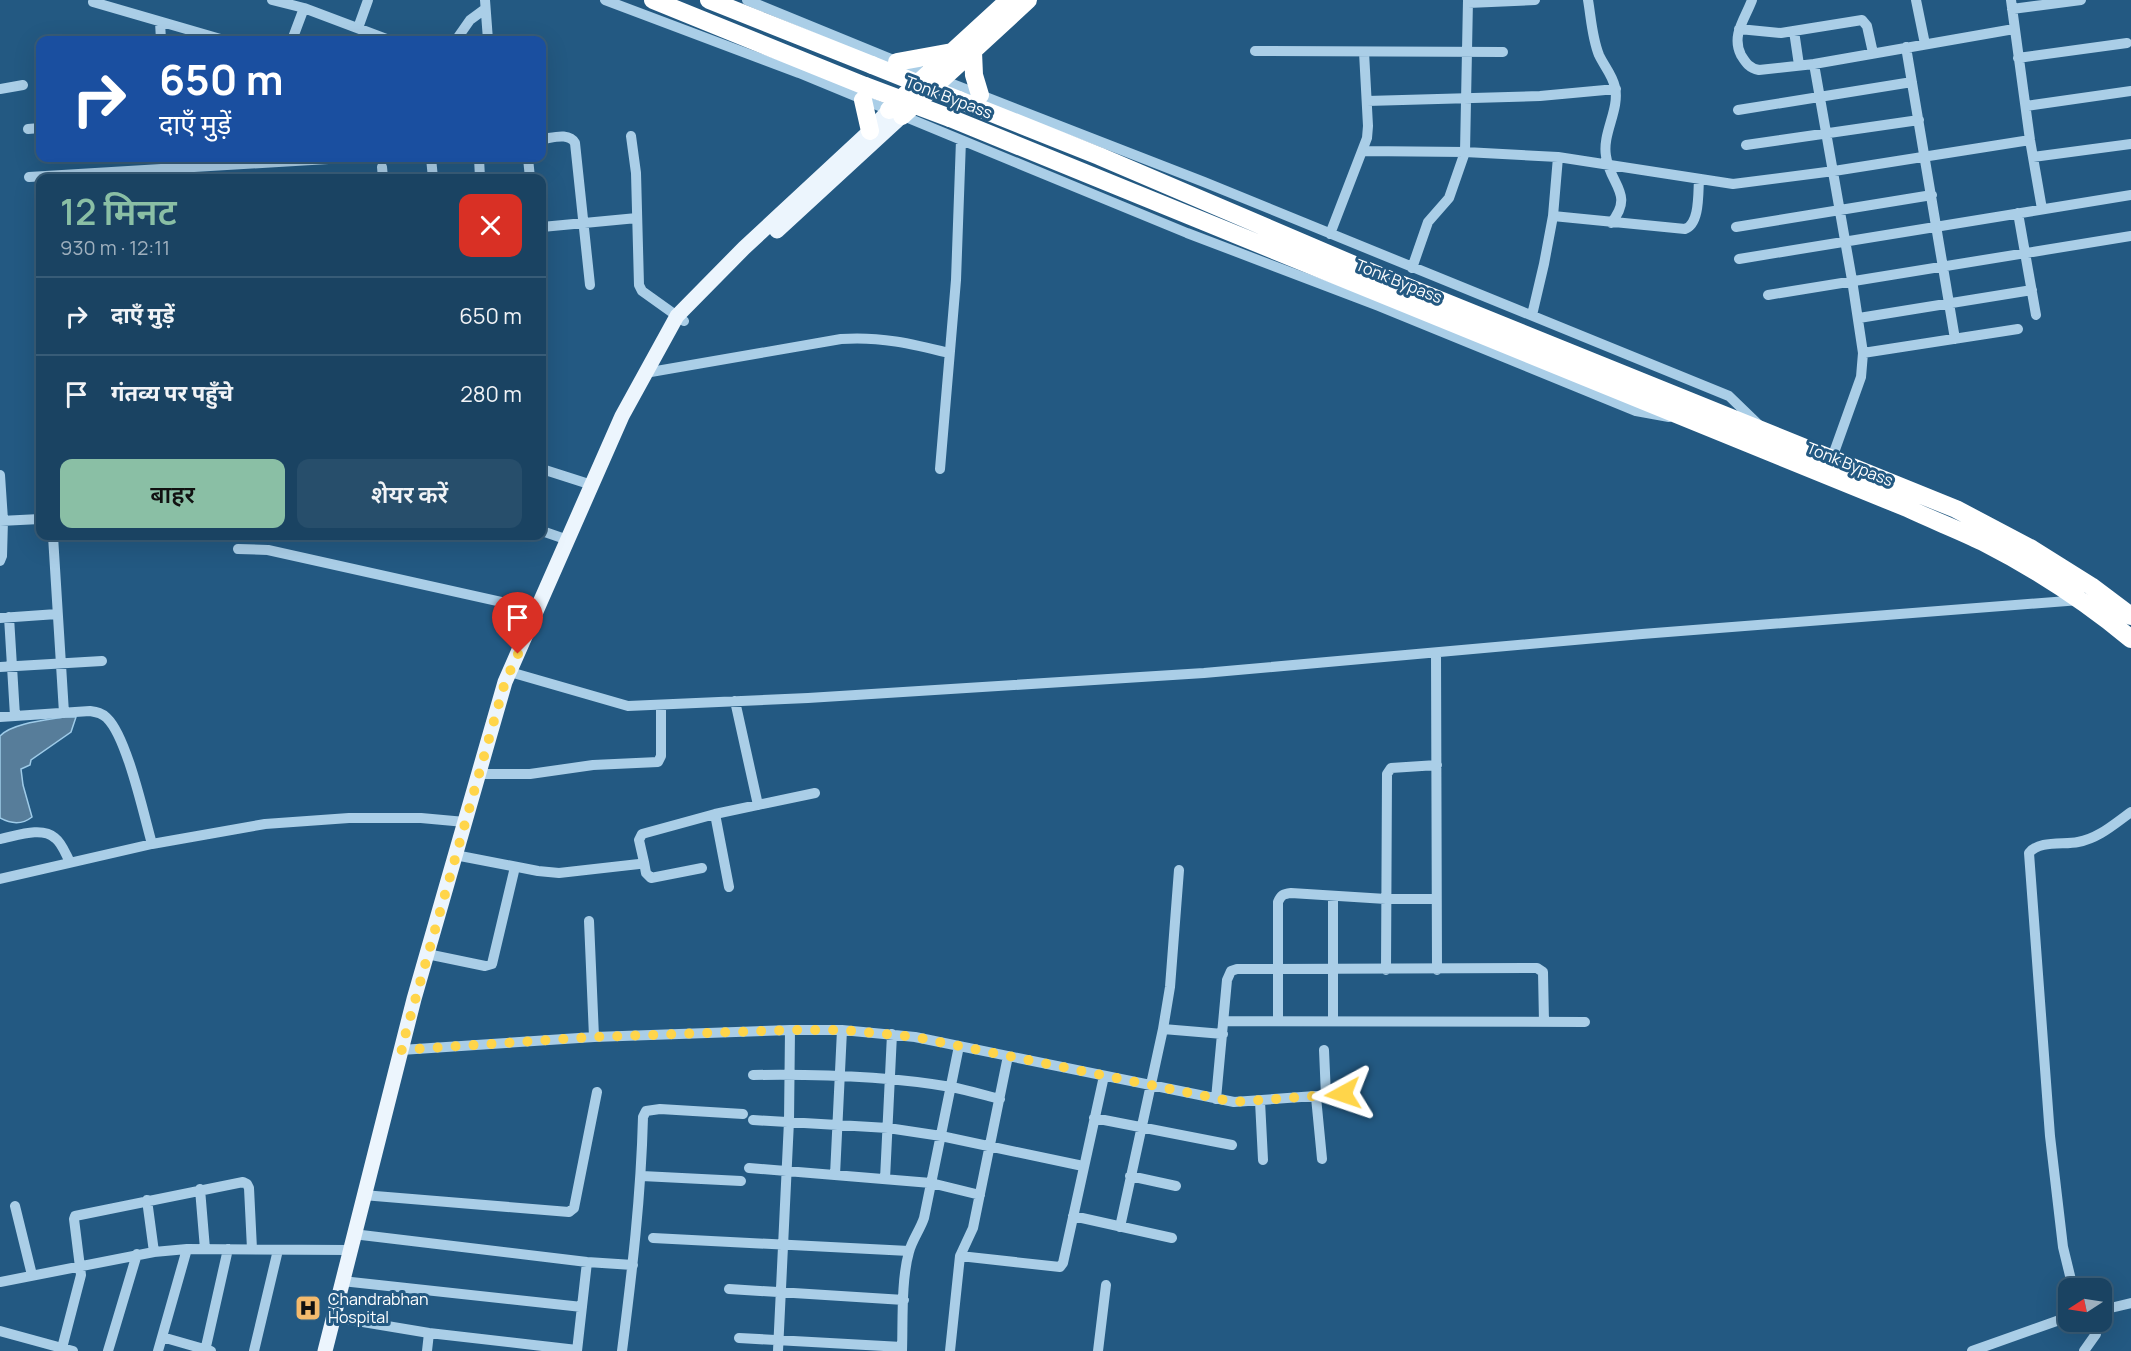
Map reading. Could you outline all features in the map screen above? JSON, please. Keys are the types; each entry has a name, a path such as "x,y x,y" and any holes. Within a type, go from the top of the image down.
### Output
{"highway":[{"name":"Tonk Bypass","path":"653,0 864,93 950,118 1907,508 1982,542 2021,562 2080,600 2126,620"},
{"path":"709,0 1099,156 1373,273 1956,509 2032,549 2091,586 2126,620 2131,639"},
{"path":"935,77 953,52 1009,0"},
{"path":"895,113 935,77 973,52 1029,0"},
{"path":"897,62 953,52"},
{"path":"973,52 974,75 980,95"},
{"path":"864,93 870,131"}],"main road":[{"path":"325,1351 426,954 505,682 622,416 667,337 744,248 870,131 895,113"},
{"path":"681,319 895,113"}],"street":[{"path":"272,0 304,8 379,36"},
{"path":"358,28 368,0"},
{"path":"605,0 799,73 864,93 895,113 1187,233 1379,306 1636,411 1657,416 1684,418"},
{"path":"747,0 980,95 1193,177 1729,396 1762,429"},
{"path":"1412,268 1428,222 1449,198 1465,152 1468,1 1535,0"},
{"path":"1588,0 1596,47 1611,74 1616,89 1616,101 1605,153 1621,191 1622,203 1619,213 1611,224"},
{"path":"1752,0 1738,29 1736,39 1738,49 1746,63 1759,70 1814,64 2014,29"},
{"path":"1916,0 1925,44"},
{"path":"2042,210 2012,5 2081,0"},
{"path":"93,2 210,36"},
{"path":"459,36 485,4"},
{"path":"485,4 488,36"},
{"path":"294,36 304,8"},
{"path":"1738,29 1775,33 1862,20 1867,26 1873,53"},
{"path":"160,22 161,36"},
{"path":"1794,31 1799,65"},
{"path":"2019,58 2127,43"},
{"path":"1906,47 1955,339"},
{"path":"1255,51 1503,52"},
{"path":"1330,234 1363,151 1368,126 1364,52"},
{"path":"1814,64 1859,318 1863,353 1861,376 1832,458"},
{"path":"1738,110 1912,82"},
{"path":"0,89 23,85"},
{"path":"1367,101 1540,96 1616,89"},
{"path":"2026,106 2131,91"},
{"path":"1746,145 1919,120"},
{"path":"28,129 36,128"},
{"path":"631,136 636,173 639,285 642,291 681,319"},
{"path":"546,139 568,137 573,138 575,143 590,285"},
{"path":"940,469 956,280 961,140"},
{"path":"1363,151 1465,152 1558,157 1733,184 1749,184 2030,140"},
{"path":"2033,157 2131,144"},
{"path":"1532,315 1553,216 1558,157"},
{"path":"59,174 199,162"},
{"path":"29,177 36,176"},
{"path":"1553,216 1611,224 1690,228 1695,218 1699,179"},
{"path":"1736,227 1932,195"},
{"path":"1739,259 2131,195"},
{"path":"2018,213 2036,315"},
{"path":"546,226 637,218"},
{"path":"1768,295 2131,236"},
{"path":"1859,318 2032,290"},
{"path":"1863,353 2018,329"},
{"path":"645,374 841,339 860,338 904,342 949,353"},
{"path":"546,470 592,485"},
{"path":"0,475 2,520 0,561"},
{"path":"2,520 36,519"},
{"path":"546,532 568,540"},
{"path":"53,540 64,712"},
{"path":"238,549 268,550 537,610"},
{"path":"510,672 628,706 661,705 1204,673 1642,634 2080,600"},
{"path":"15,716 12,666 5,618 57,614"},
{"path":"1436,653 1437,970"},
{"path":"0,667 102,661"},
{"path":"735,701 758,805"},
{"path":"478,774 530,774 593,765 658,762 661,756 661,705"},
{"path":"0,717 64,712 101,713 112,724 125,751 152,844"},
{"path":"1386,970 1388,770 1396,767 1437,765"},
{"path":"702,868 651,878 646,873 639,840 642,834 715,814 815,793"},
{"path":"2071,1278 2063,1247 2050,1136 2029,853 2033,848 2043,845 2088,840 2099,836 2131,812"},
{"path":"715,814 729,887"},
{"path":"0,879 152,844 264,824 349,818 421,818 465,822"},
{"path":"0,839 39,832 48,834 57,839 70,862"},
{"path":"455,855 538,871 570,873 644,862"},
{"path":"426,954 485,966 492,964 516,867"},
{"path":"1119,1227 1163,1029 1170,987 1179,870"},
{"path":"1278,1021 1278,902 1280,896 1290,893 1386,899 1436,899"},
{"path":"1333,896 1333,1021"},
{"path":"589,921 594,1037"},
{"path":"1216,1099 1227,980 1231,971 1237,969 1541,969 1544,977 1544,1022"},
{"path":"1224,1021 1585,1022"},
{"path":"1163,1029 1223,1034"},
{"path":"779,1346 789,1121 790,1030"},
{"path":"401,1050 594,1037 842,1030 892,1034 959,1046 1234,1102 1343,1094"},
{"path":"835,1175 842,1030"},
{"path":"885,1179 892,1034"},
{"path":"739,1338 779,1346 902,1349 909,1251 922,1225 959,1046"},
{"path":"1322,1159 1321,1096 1324,1050"},
{"path":"950,1351 960,1256 973,1228 1008,1056"},
{"path":"753,1075 789,1074 890,1080 951,1087 1000,1099"},
{"path":"960,1256 1060,1267 1063,1263 1104,1076"},
{"path":"363,1195 568,1212 574,1208 597,1092"},
{"path":"1260,1101 1263,1160"},
{"path":"622,1351 642,1176 643,1117 646,1111 660,1109 743,1114"},
{"path":"1094,1118 1232,1145"},
{"path":"753,1120 888,1128 941,1136 1083,1166"},
{"path":"749,1168 931,1183 980,1195"},
{"path":"642,1176 741,1181"},
{"path":"1130,1176 1176,1186"},
{"path":"0,1331 70,1350 81,1275 75,1216 243,1182 247,1184 252,1249"},
{"path":"200,1189 205,1249"},
{"path":"147,1200 154,1252"},
{"path":"15,1206 32,1275"},
{"path":"1073,1216 1172,1238"},
{"path":"353,1234 586,1262 633,1265"},
{"path":"653,1238 909,1251"},
{"path":"158,1351 187,1249"},
{"path":"0,1282 154,1252 187,1249 349,1250"},
{"path":"162,1337 207,1350 228,1249"},
{"path":"254,1351 278,1250"},
{"path":"108,1351 137,1254"},
{"path":"333,1317 429,1333 577,1350 586,1262"},
{"path":"342,1281 582,1307"},
{"path":"1098,1351 1106,1285"},
{"path":"729,1289 904,1300"},
{"path":"2112,1308 2131,1303"},
{"path":"1972,1351 2058,1321"},
{"path":"2084,1351 2096,1332"},
{"path":"427,1351 429,1333"}],"water":[{"path":"76,717 71,732 31,760 30,765 21,769 32,817 16,823 0,818 0,736 21,725"}],"place":[{"name":"Chandrabhan Hospital","path":"308,1308"}],"route":[{"path":"518,654 505,682 401,1050 594,1037 842,1030 915,1037 1234,1102 1343,1094"}]}
